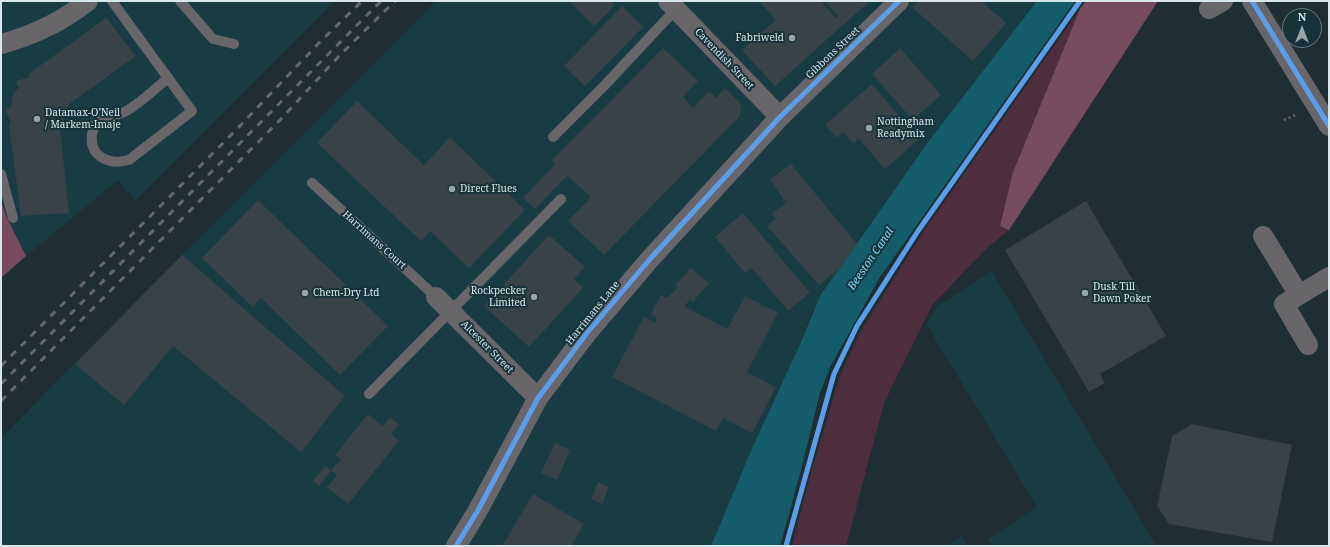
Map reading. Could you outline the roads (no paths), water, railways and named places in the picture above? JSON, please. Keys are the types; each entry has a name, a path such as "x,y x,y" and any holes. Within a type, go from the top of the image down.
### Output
{"street":[{"path":"1,44 30,34 57,22 88,1"},
{"name":"Gibbons Street","path":"780,117 899,1"},
{"path":"1252,1 1329,126"},
{"name":"Cavendish Street","path":"672,5 780,117"},
{"name":"Harrimans Lane","path":"456,546 481,505 538,398 587,333 650,259 780,117"},
{"path":"1263,236 1299,295"},
{"path":"1308,345 1284,304 1329,277"},
{"name":"Alcester Street","path":"436,297 538,398"}],"lane":[{"path":"112,1 168,78 192,111 129,160 120,162 103,159 96,153 91,141 93,130 98,121 122,113 132,107 168,78"},
{"path":"180,1 213,39 234,44"},
{"path":"553,137 604,86 672,5"},
{"path":"1,174 13,218"},
{"name":"Harrimans Court","path":"312,183 436,297"},
{"path":"369,394 561,199"}],"water":[{"name":"Beeston Canal","path":"1037,1 1075,1 880,277 830,367 820,393 780,546 711,546 750,453 800,344 820,296 928,142"}],"railway":[{"path":"1,366 362,1"},
{"path":"1,384 381,1"},
{"path":"1,401 281,119 340,55 395,1"}],"place":[{"name":"Fabriweld","path":"792,38"},
{"name":"Datamax-O’Neil / Markem-Imaje","path":"37,119"},
{"name":"Nottingham Readymix","path":"869,128"},
{"name":"Direct Flues","path":"452,189"},
{"name":"Chem-Dry Ltd","path":"305,293"},
{"name":"Dusk Till Dawn Poker","path":"1085,293"},
{"name":"Rockpecker Limited","path":"534,297"}]}
